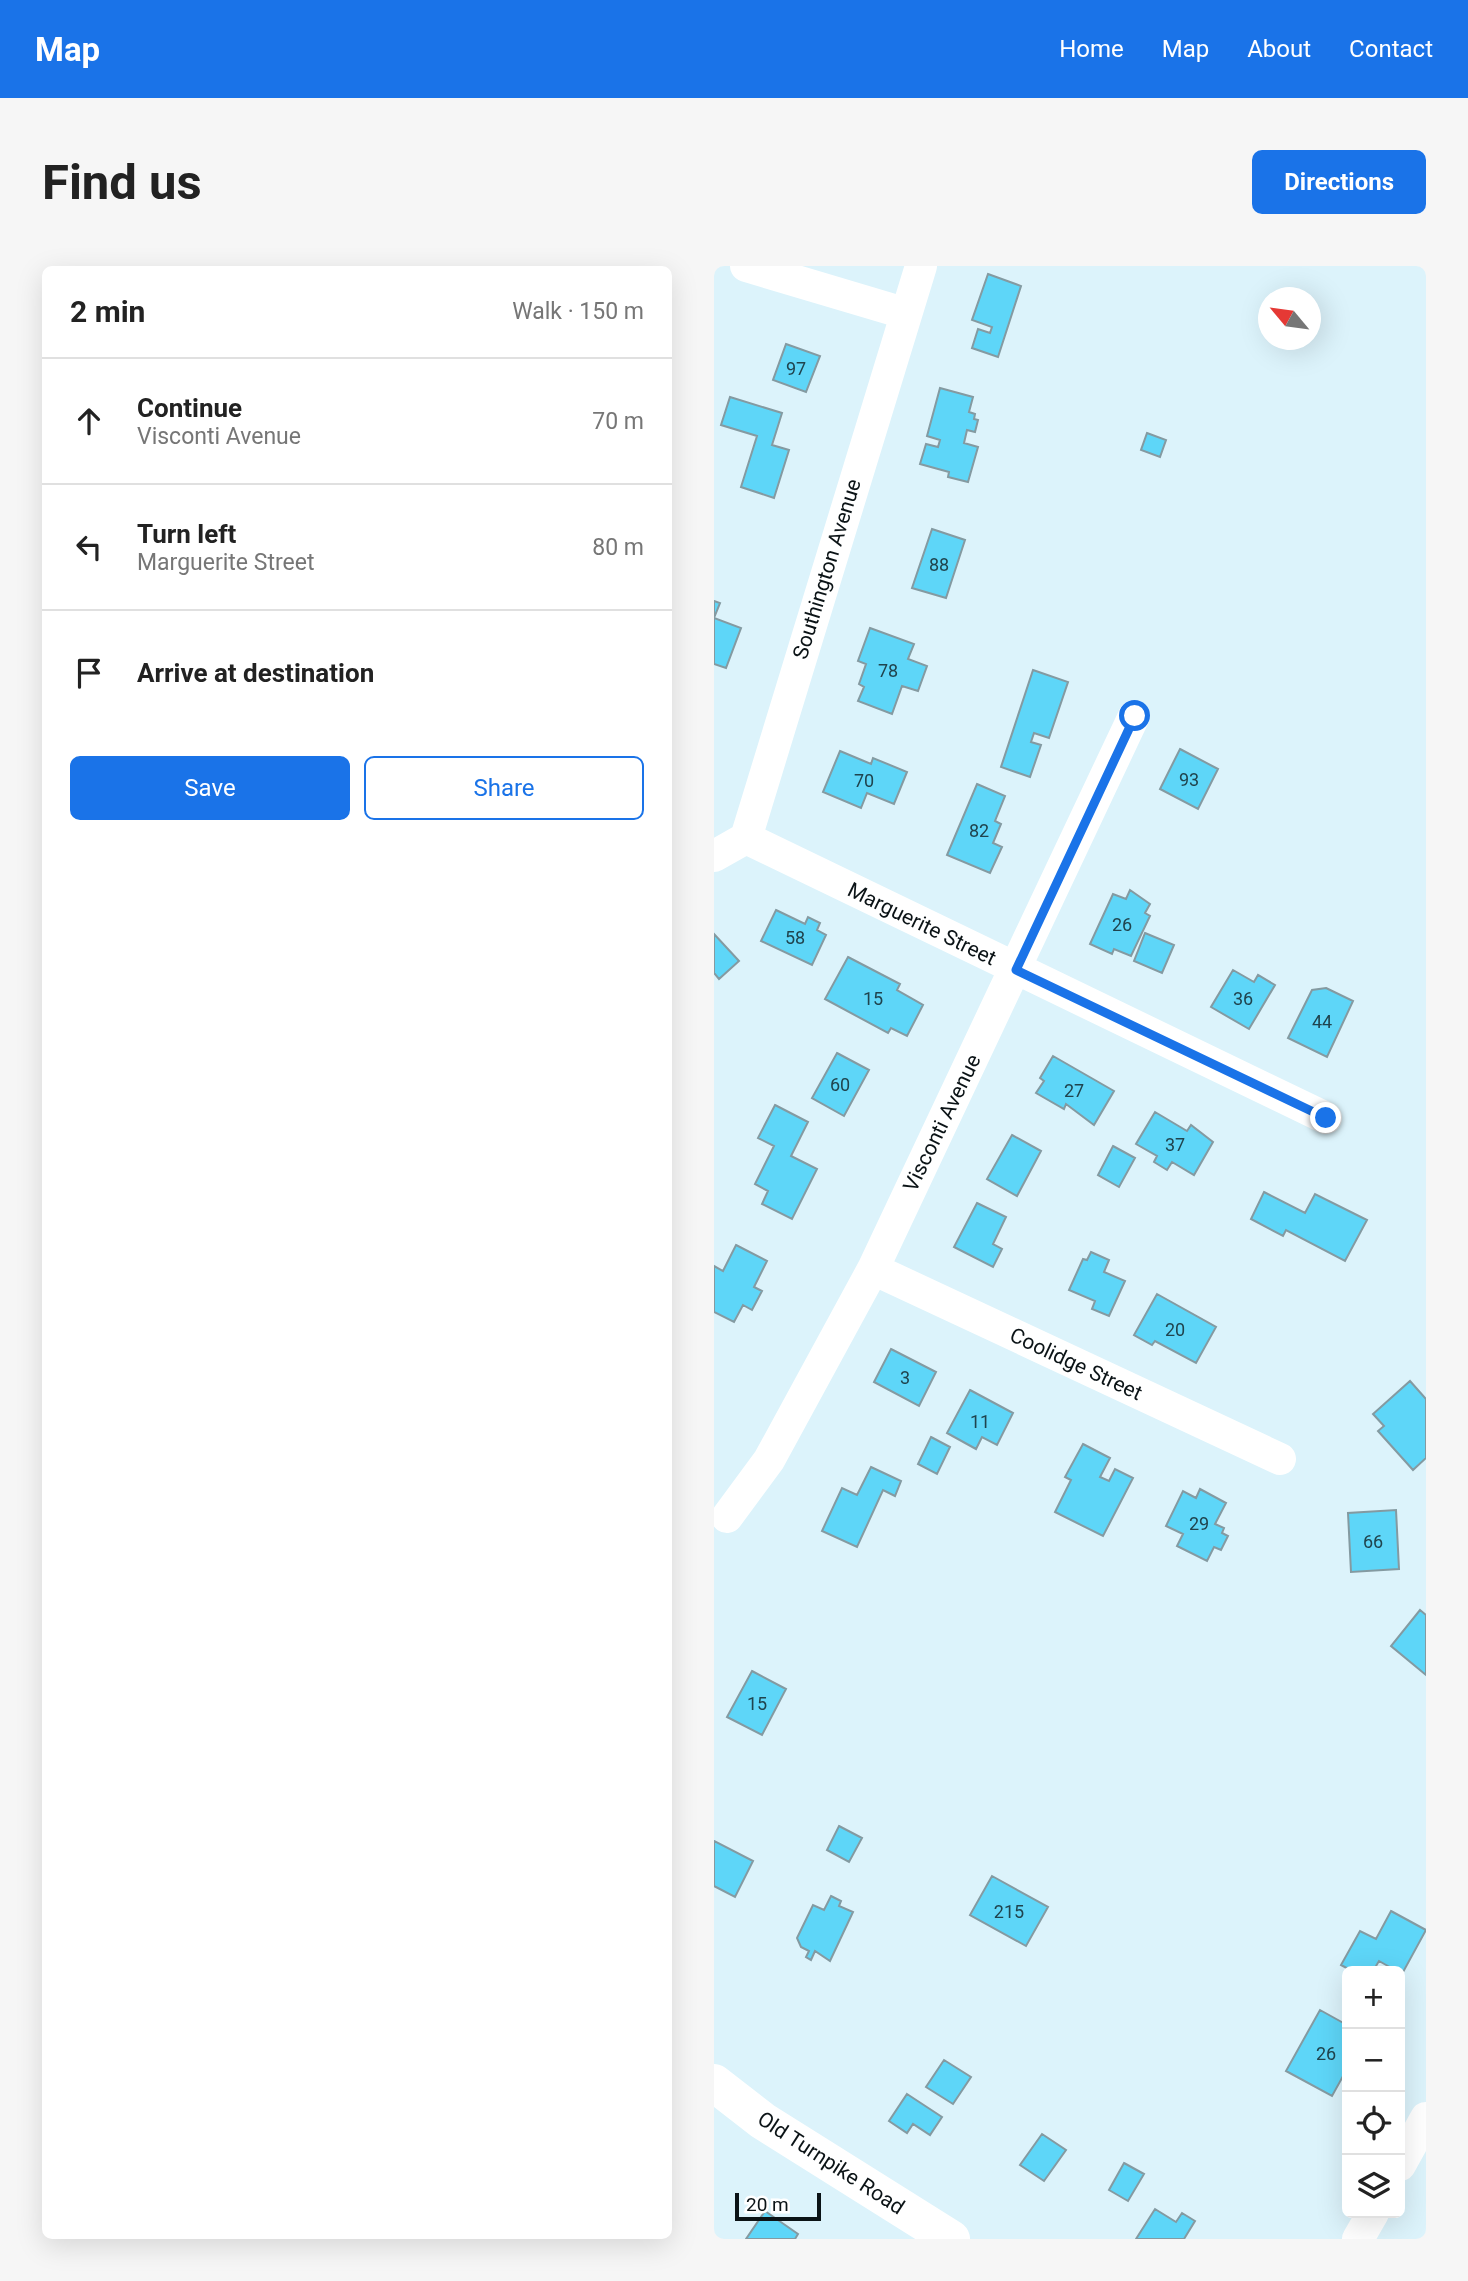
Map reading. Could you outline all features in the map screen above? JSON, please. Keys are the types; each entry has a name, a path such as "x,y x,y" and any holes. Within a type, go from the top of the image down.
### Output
{"main road":[{"name":"Old Turnpike Road","path":"714,2083 763,2122 950,2239"}],"street":[{"path":"746,266 904,313"},
{"name":"Southington Avenue","path":"746,838 904,313 921,266"},
{"name":"Visconti Avenue","path":"727,1517 769,1460 873,1269 1135,716"},
{"path":"714,856 746,838"},
{"name":"Marguerite Street","path":"746,838 1326,1118"},
{"name":"Coolidge Street","path":"873,1269 1280,1459"},
{"path":"1405,2156 1426,2118"},
{"path":"1358,2239 1370,2218"}],"building":[{"path":"988,274 1021,286 998,357 972,348 978,329 990,333 992,327 972,320"},
{"path":"786,344 820,356 806,392 773,380"},
{"path":"940,388 973,397 969,412 975,414 974,419 978,420 975,432 967,430 964,443 978,447 968,482 948,477 949,472 920,464 926,444 938,447 940,440 927,436"},
{"path":"730,397 782,413 772,445 789,450 774,498 741,487 757,436 721,425"},
{"path":"1147,433 1166,440 1160,457 1141,450"},
{"path":"932,529 965,540 946,598 912,588"},
{"path":"714,601 720,603 714,618"},
{"path":"714,618 741,628 726,668 714,664"},
{"path":"870,628 914,644 908,659 927,666 918,691 902,686 892,714 858,701 864,687 859,684 866,664 858,661"},
{"path":"1033,670 1068,682 1049,738 1034,733 1031,742 1041,745 1030,777 1001,767"},
{"path":"1180,749 1218,769 1198,809 1160,789"},
{"path":"840,751 871,764 873,758 907,772 894,804 867,793 861,808 823,792"},
{"path":"977,784 1005,796 995,821 1001,824 993,843 1002,847 990,873 947,855"},
{"path":"1130,890 1150,904 1145,913 1150,916 1131,956 1114,949 1112,954 1090,944 1113,894 1126,899"},
{"path":"776,910 805,924 808,917 820,923 817,930 826,935 812,965 761,941"},
{"path":"1145,933 1174,945 1162,973 1134,961"},
{"path":"714,934 739,961 719,979 714,973"},
{"path":"848,957 900,984 897,990 923,1005 907,1036 891,1028 888,1033 825,999"},
{"path":"1233,970 1254,982 1258,975 1275,985 1249,1029 1211,1007"},
{"path":"1326,988 1353,1001 1327,1057 1288,1038 1312,990"},
{"path":"837,1053 869,1070 844,1116 812,1098"},
{"path":"1053,1056 1114,1091 1094,1125 1066,1104 1064,1109 1036,1093 1044,1081 1040,1078"},
{"path":"775,1105 808,1122 791,1156 817,1169 792,1219 762,1204 768,1191 755,1184 774,1146 758,1138"},
{"path":"1155,1112 1187,1131 1191,1125 1213,1142 1194,1175 1172,1162 1167,1170 1154,1162 1157,1156 1136,1144"},
{"path":"1012,1135 1041,1151 1017,1196 987,1179"},
{"path":"1113,1146 1135,1158 1119,1187 1098,1175"},
{"path":"1264,1192 1305,1213 1315,1194 1367,1220 1345,1261 1286,1230 1283,1236 1251,1219"},
{"path":"977,1203 1006,1217 993,1244 1002,1249 993,1267 954,1247"},
{"path":"736,1245 767,1261 754,1287 762,1291 752,1310 743,1305 734,1322 714,1312 714,1266 723,1271"},
{"path":"1091,1252 1109,1260 1104,1272 1125,1281 1109,1316 1092,1309 1095,1301 1069,1290 1083,1259 1087,1260"},
{"path":"1157,1294 1216,1327 1196,1363 1155,1341 1152,1345 1134,1335"},
{"path":"891,1349 936,1372 919,1406 874,1382"},
{"path":"1410,1381 1426,1399 1426,1458 1413,1470 1378,1431 1384,1426 1373,1414"},
{"path":"970,1390 1013,1413 997,1445 982,1437 976,1449 947,1433"},
{"path":"931,1437 950,1447 937,1474 918,1464"},
{"path":"1083,1444 1110,1458 1100,1477 1109,1481 1115,1469 1133,1478 1103,1536 1055,1512 1071,1480 1065,1477"},
{"path":"871,1467 901,1481 895,1496 883,1490 857,1547 822,1531 842,1488 857,1495"},
{"path":"1200,1489 1226,1503 1215,1524 1224,1528 1222,1533 1228,1536 1221,1550 1214,1547 1207,1561 1177,1546 1183,1534 1166,1526 1183,1491 1196,1498"},
{"path":"1396,1510 1399,1569 1351,1572 1348,1513"},
{"path":"1420,1610 1426,1615 1426,1675 1391,1646"},
{"path":"752,1671 786,1689 762,1735 727,1717"},
{"path":"839,1826 862,1838 849,1862 827,1850"},
{"path":"714,1841 753,1861 735,1897 714,1886"},
{"path":"992,1876 1048,1907 1026,1946 970,1915"},
{"path":"831,1896 841,1901 839,1906 853,1912 830,1961 815,1951 811,1960 806,1957 809,1951 801,1947 797,1938 813,1905 824,1910"},
{"path":"1391,1911 1426,1930 1405,1968 1405,1966 1388,1966 1379,1961 1376,1966 1341,1965 1360,1931 1376,1939"},
{"path":"1320,2010 1342,2022 1342,2078 1332,2096 1286,2071"},
{"path":"944,2060 971,2077 953,2104 926,2087"},
{"path":"907,2094 942,2117 930,2135 913,2124 907,2133 889,2121"},
{"path":"1042,2134 1066,2150 1044,2181 1020,2165"},
{"path":"1124,2163 1144,2174 1128,2201 1109,2190"},
{"path":"1155,2209 1176,2222 1182,2213 1195,2221 1184,2239 1136,2239"},
{"path":"765,2211 798,2234 795,2239 746,2239"}],"route":[{"path":"1135,716 1016,970 1326,1118"}]}
